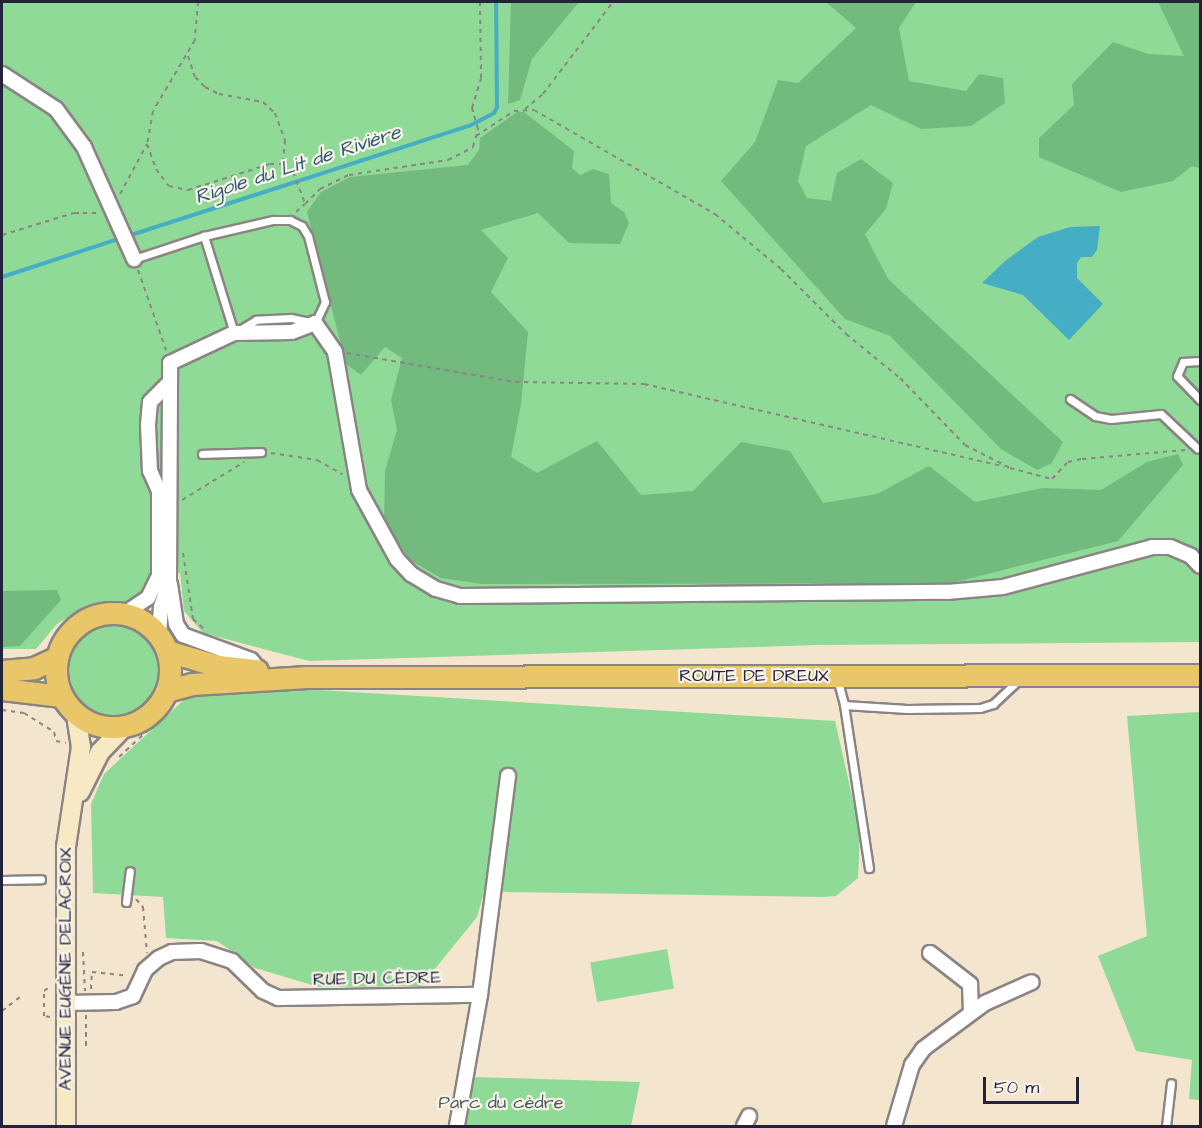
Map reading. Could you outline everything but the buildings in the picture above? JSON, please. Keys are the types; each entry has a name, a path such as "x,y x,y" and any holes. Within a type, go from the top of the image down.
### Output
{"main road":[{"path":"124,614 143,622 163,643 170,665 174,696 142,720 125,726 93,724 76,714 62,696 56,670 58,657 68,636 86,620 101,615 124,614"},
{"name":"ROUTE DE DREUX","path":"163,643 218,666 308,677"},
{"path":"2,671 34,668 58,657"},
{"name":"ROUTE DE DREUX","path":"174,696 192,684 308,677 1200,675"},
{"path":"2,688 62,696"},
{"name":"AVENUE EUGÈNE DELACROIX","path":"66,1126 66,847 81,747 76,714"},
{"name":"AVENUE EUGÈNE DELACROIX","path":"71,812 100,752 125,726"}],"street":[{"path":"2,74 56,109 84,147 110,213 134,259"},
{"path":"260,670 251,660 183,635 176,624 169,582 168,384 171,363 234,333 292,332 315,323 335,352 359,490 397,559 411,574 436,589 460,596 947,592 1003,587 1152,547 1170,547 1191,556 1200,566"},
{"path":"124,614 148,598 159,574 159,491 150,471 148,424 150,402 168,384"},
{"path":"163,643 161,607 169,582"},
{"path":"457,1126 480,995 508,776"},
{"path":"66,1003 116,1002 133,996 153,953"},
{"name":"RUE DU CÈDRE","path":"153,953 217,954 241,967 256,985 278,998 480,995"},
{"path":"930,953 970,984 971,1011"},
{"path":"894,1126 912,1065 923,1049 971,1011 1032,982"}],"lane":[{"path":"134,259 204,236 273,220 290,220 302,226 308,236 325,302 315,323"},
{"path":"204,236 234,333"},
{"path":"1200,361 1183,362 1177,376 1200,400"},
{"path":"1070,399 1095,416 1111,419 1161,414 1199,448"},
{"path":"202,454 261,452"},
{"path":"844,705 981,708 1001,697 1023,675"},
{"path":"836,676 844,705 865,823 869,868"},
{"path":"126,902 130,871"},
{"path":"2,879 41,879"},
{"path":"1166,1126 1171,1083"}],"path":[{"path":"2,235 74,213 110,213 147,144 158,100 188,56 195,40 198,2"},
{"path":"147,144 163,180 177,190 188,190 270,164 283,164 293,172 305,204 320,189 349,175 448,160 473,147 478,129 477,118 472,108 481,78 480,2"},
{"path":"476,136 514,111 525,109 543,94 614,2"},
{"path":"188,56 195,77 205,87 219,94 263,102 275,113 285,140 283,164"},
{"path":"525,109 545,116 715,214 781,269 846,334 900,378 965,446 1010,468"},
{"path":"134,259 171,363"},
{"path":"335,352 515,382 644,384 1052,479 1068,462 1082,459 1199,448"},
{"path":"182,511 182,500 261,452 317,460 348,478 359,490"},
{"path":"183,542 193,619 205,630"},
{"path":"100,752 115,760 174,696"},
{"path":"2,710 24,713 54,732 56,741"},
{"path":"135,892 135,898 143,907 153,953 142,958"},
{"path":"52,980 44,991 44,1016 54,1024 78,1024 79,1019 91,1014 92,972 128,976 131,971"},
{"path":"2,1011 20,997"}],"green space":[{"path":"2,2 1200,2 1200,642 818,645 309,661 203,633 184,611 180,573 156,569 140,600 88,605 57,624 36,649 2,649"},
{"path":"511,2 579,2 532,59 520,100 508,104"},
{"path":"826,2 916,2 899,28 909,81 966,91 979,74 1003,78 1005,103 971,126 921,129 871,105 806,146 798,181 807,198 831,201 837,173 861,159 893,183 886,209 865,234 888,279 1063,442 1052,463 1037,470 1001,449 890,336 845,319 721,181 755,142 778,80 798,83 856,28"},
{"path":"1158,2 1200,2 1200,168 1192,166 1173,181 1121,192 1039,157 1039,138 1074,105 1072,84 1113,42 1148,54 1184,56"},
{"path":"517,112 524,112 574,151 572,168 580,175 593,169 609,174 611,203 624,212 629,223 620,244 569,243 538,213 481,230 508,258 491,292 528,332 521,404 511,457 537,473 597,441 641,495 693,491 741,442 790,451 823,503 877,494 929,466 975,502 1043,488 1101,490 1147,462 1178,454 1183,465 1118,541 952,583 482,584 441,578 410,560 384,519 385,471 397,430 391,400 402,358 385,347 361,375 346,364 307,212 321,192 350,177 468,165 479,150 480,138"},
{"path":"57,590 61,600 20,646 2,647 2,591"},
{"path":"113,625 131,628 146,638 156,653 159,671 156,689 146,704 131,714 113,717 95,714 80,704 70,689 67,671 70,653 80,638 95,628"},
{"path":"285,688 835,721 860,831 858,878 836,896 823,897 507,892 485,889 477,917 421,986 319,987 255,968 217,941 166,938 163,897 93,893 91,804 104,774 187,697"},
{"path":"1200,712 1200,1100 1189,1099 1192,1060 1136,1051 1098,956 1147,936 1127,716"},
{"path":"667,949 674,988 597,1002 590,963"},
{"name":"Parc du cèdre","path":"473,1077 640,1082 631,1126 465,1126"}],"water":[{"path":"1100,226 1097,250 1092,257 1081,257 1077,263 1077,278 1103,304 1069,340 1023,295 982,283 1005,261 1038,237 1070,227"}],"waterway":[{"name":"Rigole du Lit de Rivière","path":"128,236 469,126 494,113 497,107 496,2"},
{"name":"Rigole du Lit de Rivière","path":"2,277 121,238"}]}
